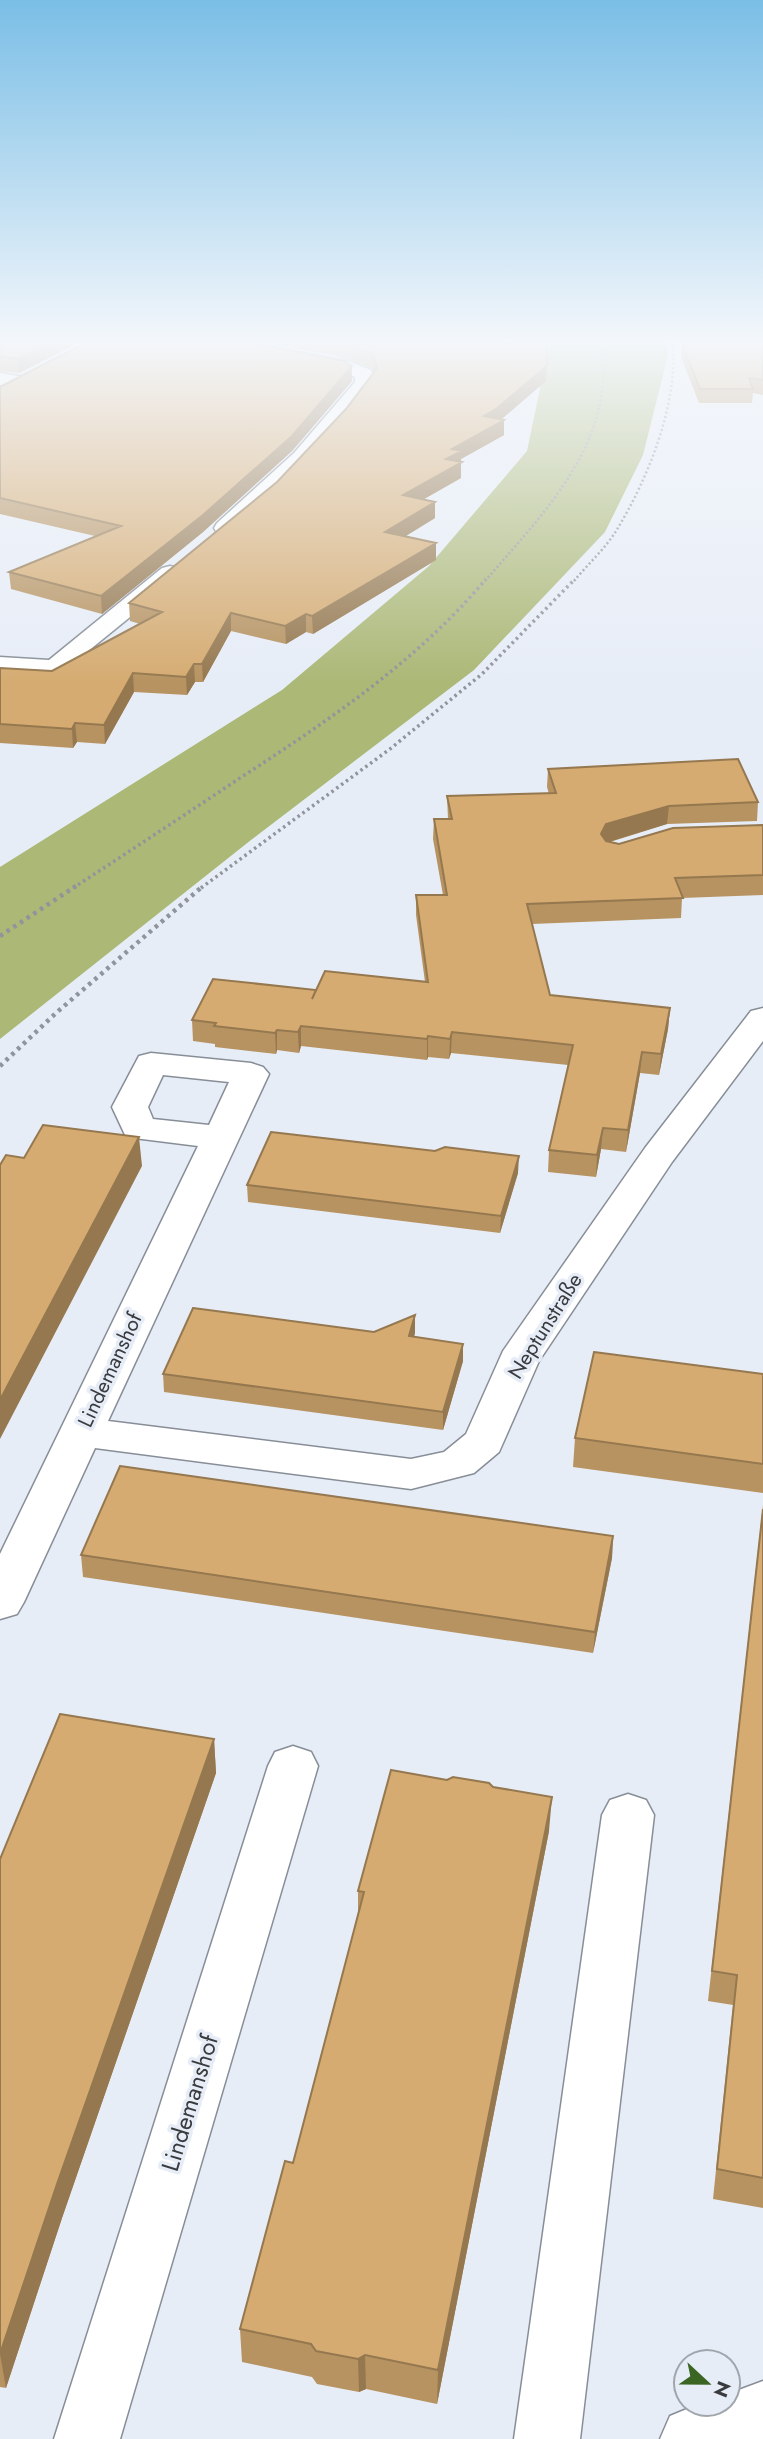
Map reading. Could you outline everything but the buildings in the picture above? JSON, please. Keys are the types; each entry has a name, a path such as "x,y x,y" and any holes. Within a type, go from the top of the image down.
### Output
{"street":[{"path":"214,538 305,455"},
{"path":"0,665 56,668 73,651 192,556"},
{"name":"Neptunstraße","path":"81,1432 411,1474 458,1463 484,1442 518,1360 658,1156 763,1018"},
{"name":"Lindemanshof","path":"0,1602 220,1137"},
{"name":"Lindemanshof","path":"88,2439 293,1766"},
{"path":"547,2439 628,1815"},
{"path":"693,2439 763,2414"}],"path":[{"path":"0,936 312,731 402,664 467,602 554,501 580,455"},
{"path":"0,1066 56,1013 216,874 390,749 482,674 560,597 615,533 654,455"}],"green space":[{"path":"524,455 643,455 605,532 474,670 251,840 0,1039 0,867 282,690 429,566"}]}
